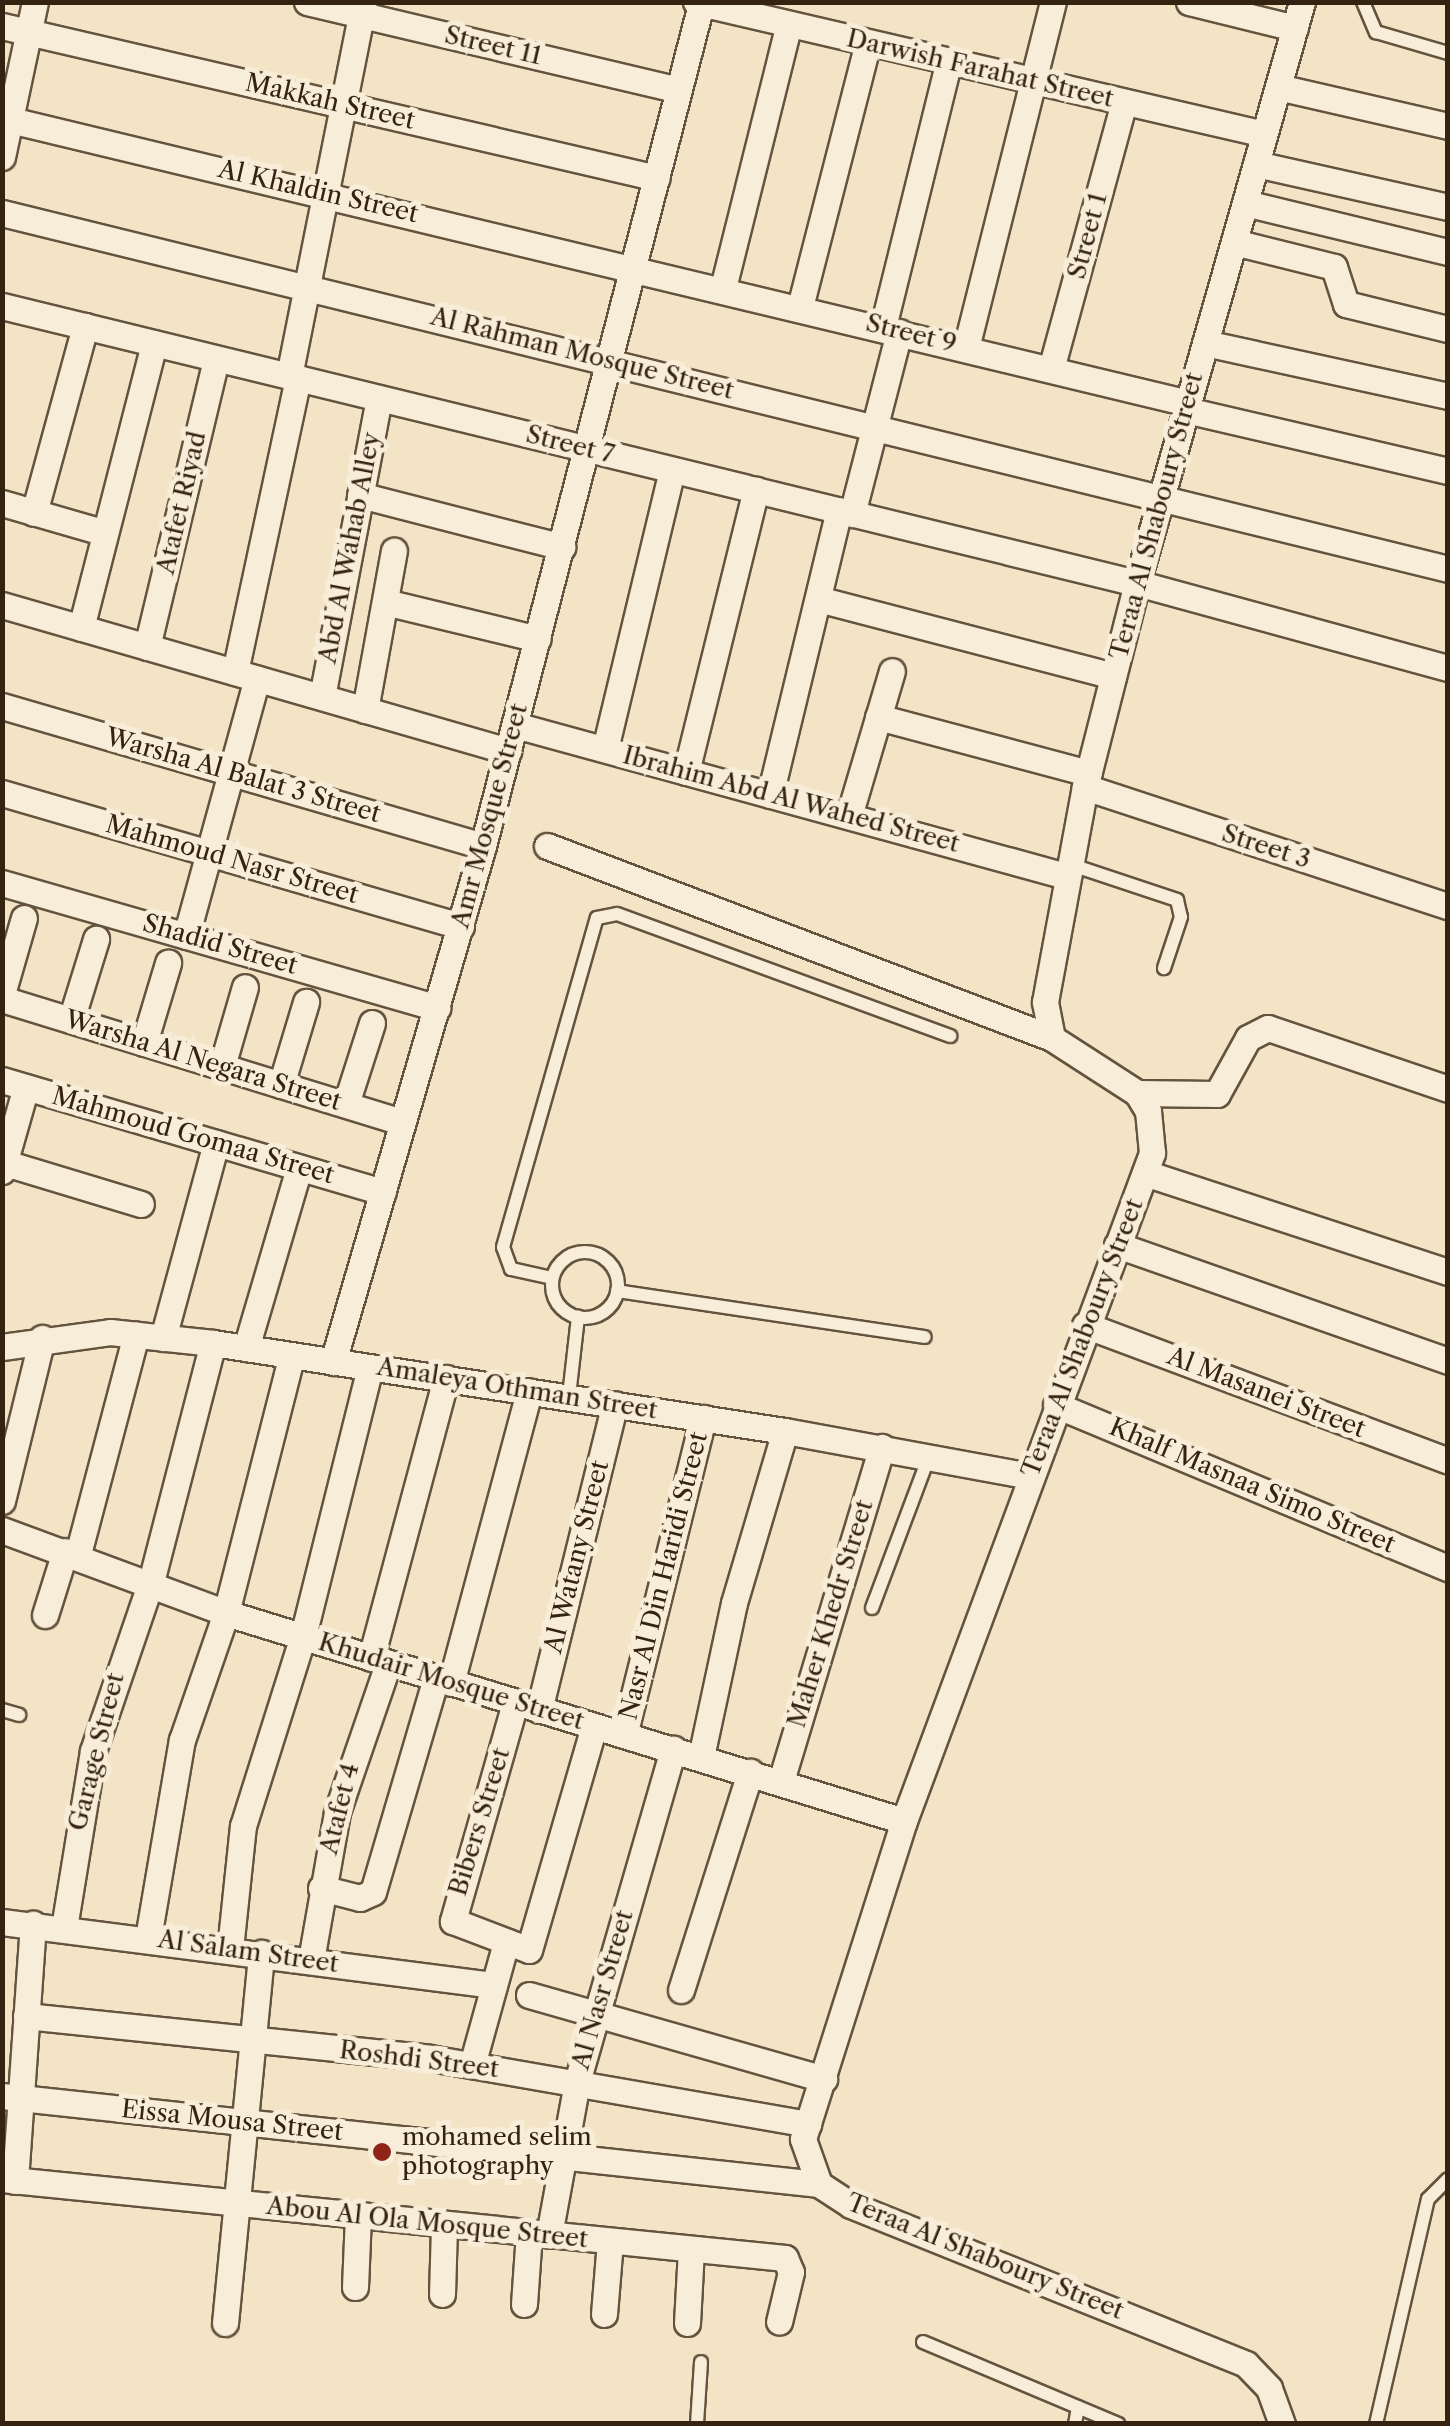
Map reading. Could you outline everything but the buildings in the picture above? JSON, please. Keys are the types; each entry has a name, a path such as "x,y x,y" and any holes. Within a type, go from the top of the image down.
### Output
{"street":[{"path":"2,157 6,118 35,2"},
{"name":"Street 11","path":"307,2 362,9 679,90"},
{"path":"966,348 1053,2"},
{"path":"1189,2 1295,28"},
{"name":"Teraa Al Shaboury Street","path":"1052,1038 1045,1002 1087,780 1137,584 1302,2"},
{"name":"Darwish Farahat Street","path":"699,3 761,9 789,24 1264,134"},
{"name":"Amr Mosque Street","path":"333,1362 483,846 699,3"},
{"path":"186,936 231,772 307,288 362,9"},
{"path":"723,288 789,24"},
{"name":"Makkah Street","path":"2,26 657,178"},
{"path":"800,307 868,42"},
{"path":"770,794 818,599 875,426 891,330 949,61"},
{"path":"1278,87 1448,126"},
{"name":"Street 1","path":"1051,369 1124,102"},
{"name":"Al Khaldin Street","path":"6,118 634,266"},
{"path":"1256,164 1448,207"},
{"path":"1245,203 1448,252"},
{"name":"Al Rahman Mosque Street","path":"2,213 1448,569"},
{"path":"1234,242 1334,267 1346,304 1448,328"},
{"name":"Street 9","path":"634,266 1448,471"},
{"name":"Street 7","path":"2,306 1446,662"},
{"path":"34,513 85,326"},
{"path":"81,628 154,343"},
{"path":"1205,343 1448,396"},
{"name":"Atafet Riyad","path":"148,646 216,358"},
{"name":"Abd Al Wahab Alley","path":"322,697 379,398"},
{"path":"605,749 672,470"},
{"path":"686,772 756,490"},
{"path":"360,496 562,547"},
{"path":"2,504 105,534"},
{"path":"365,710 394,551"},
{"path":"818,599 1113,676"},
{"path":"385,602 538,639"},
{"path":"2,605 508,751"},
{"path":"848,816 892,671"},
{"name":"Warsha Al Balat 3 Street","path":"2,706 483,846"},
{"name":"Street 3","path":"878,716 1087,780 1448,906"},
{"name":"Ibrahim Abd Al Wahed Street","path":"515,725 848,816 1068,870"},
{"name":"Mahmoud Nasr Street","path":"2,793 461,926"},
{"path":"547,846 1052,1038 1137,1093 1218,1094 1248,1038 1268,1028 1448,1090"},
{"name":"Shadid Street","path":"2,883 438,1008"},
{"path":"2,996 24,918"},
{"path":"71,1020 96,939"},
{"path":"144,1043 168,963"},
{"path":"222,1066 245,987"},
{"name":"Warsha Al Negara Street","path":"2,996 404,1122"},
{"path":"281,1085 306,1002"},
{"path":"346,1104 372,1022"},
{"path":"14,1084 3,1166 140,1204"},
{"name":"Mahmoud Gomaa Street","path":"14,1084 383,1192"},
{"name":"Teraa Al Shaboury Street","path":"1137,1093 1152,1132 1145,1173 1085,1324 904,1820 808,2124 805,2158 819,2184 851,2205 1246,2364 1269,2388 1282,2424"},
{"path":"163,1338 216,1143"},
{"path":"246,1348 298,1168"},
{"path":"1145,1173 1448,1272"},
{"path":"1117,1245 1448,1361"},
{"name":"Al Masanei Street","path":"1085,1324 1448,1461"},
{"path":"46,1615 71,1552 136,1335"},
{"name":"Amaleya Othman Street","path":"2,1347 42,1338 136,1335 213,1343 786,1431 1030,1476"},
{"path":"2,1502 42,1338"},
{"name":"Garage Street","path":"64,1928 93,1751 150,1582 213,1343"},
{"path":"148,1938 174,1772 226,1613 292,1355"},
{"path":"230,1949 243,1826 303,1636 370,1367"},
{"name":"Atafet 4","path":"311,1960 321,1888 380,1661 446,1378"},
{"path":"321,1888 360,1898 372,1892 444,1680 529,1391"},
{"name":"Al Watany Street","path":"527,1706 615,1404"},
{"name":"Khalf Masnaa Simo Street","path":"1056,1405 1448,1568"},
{"name":"Nasr Al Din Haridi Street","path":"624,1735 703,1418"},
{"path":"701,1757 734,1603 786,1431"},
{"name":"Maher Khedr Street","path":"781,1781 882,1448"},
{"name":"Khudair Mosque Street","path":"2,1530 71,1552 226,1613 904,1820"},
{"name":"Bibers Street","path":"518,1946 458,1926 453,1915 527,1706"},
{"path":"472,2065 494,1986 518,1946 594,1726"},
{"name":"Al Nasr Street","path":"539,2234 577,2082 674,1749"},
{"path":"680,1990 750,1772"},
{"name":"Al Salam Street","path":"2,1922 494,1986"},
{"path":"9,2180 12,2097 26,2016 32,1924"},
{"path":"225,2323 261,1954"},
{"path":"529,1996 824,2079"},
{"name":"Roshdi Street","path":"26,2016 472,2065 808,2124"},
{"name":"Eissa Mousa Street","path":"12,2097 819,2184"},
{"name":"Abou Al Ola Mosque Street","path":"9,2180 785,2258 791,2272 779,2322"},
{"path":"355,2288 358,2216"},
{"path":"442,2294 444,2224"},
{"path":"524,2304 539,2234"},
{"path":"604,2314 610,2242"},
{"path":"688,2323 691,2250"}],"lane":[{"path":"1363,2 1376,32 1448,53"},
{"path":"1068,870 1176,900 1181,917 1164,968"},
{"path":"552,1278 511,1269 503,1248 597,918 617,914 950,1036"},
{"path":"591,1252 614,1271 617,1291 598,1314 578,1317 560,1307 552,1278 571,1254 591,1252"},
{"path":"617,1291 925,1337"},
{"path":"569,1396 578,1317"},
{"path":"872,1608 929,1456"},
{"path":"2,1710 19,1715"},
{"path":"1376,2424 1428,2199 1448,2179"},
{"path":"923,2342 1118,2424"},
{"path":"697,2424 701,2362"},
{"path":"1075,2424 1078,2407"}],"place":[{"name":"mohamed selim photography","path":"382,2152"}]}
